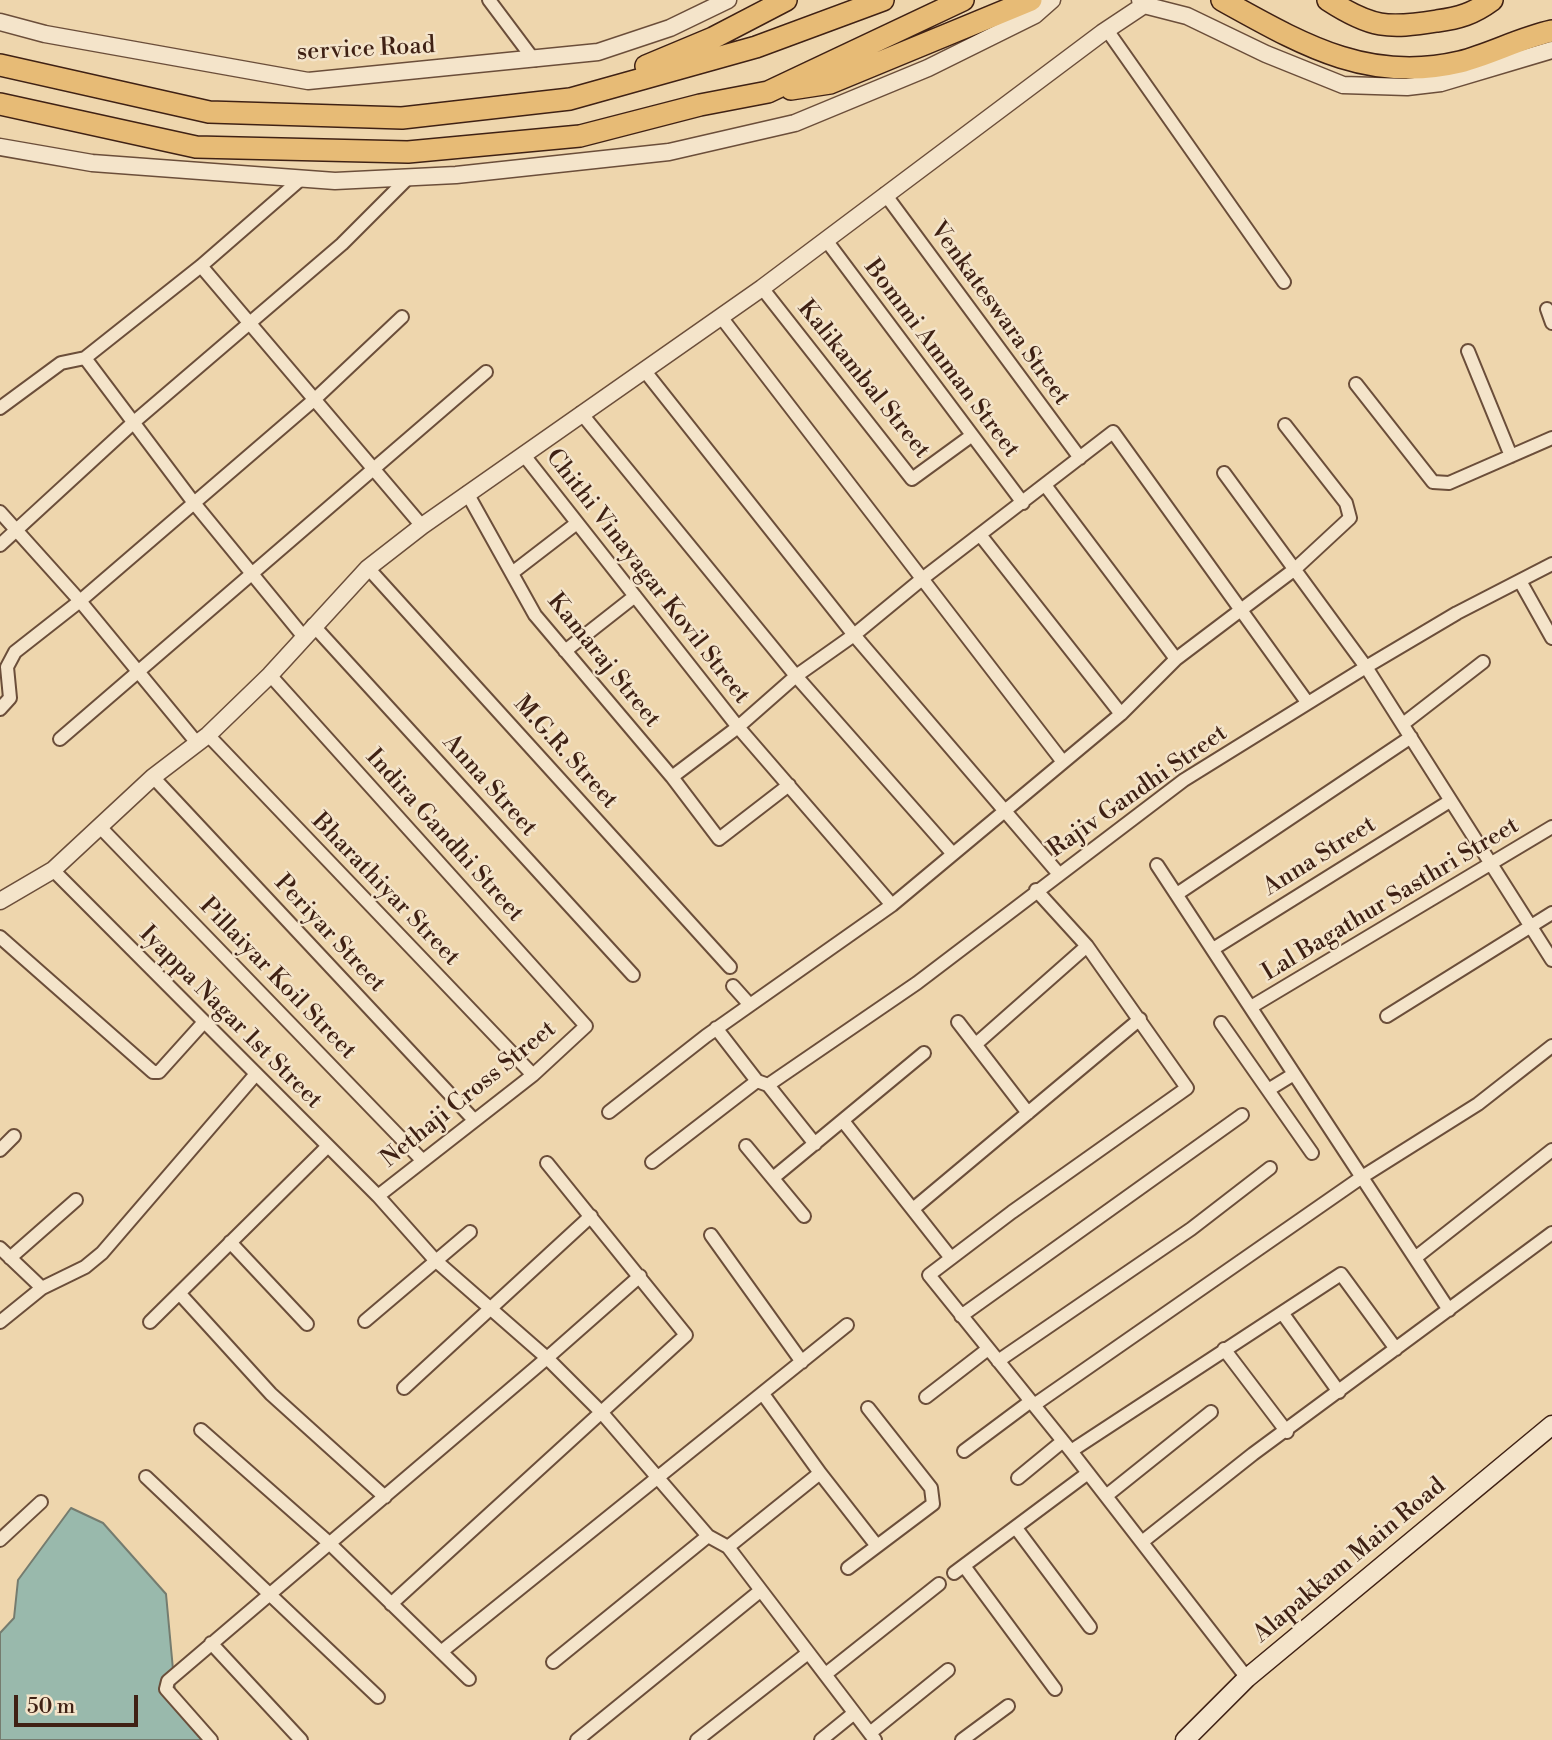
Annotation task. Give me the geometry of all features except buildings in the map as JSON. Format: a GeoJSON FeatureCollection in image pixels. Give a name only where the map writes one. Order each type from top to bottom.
{"type":"FeatureCollection","features":[{"type":"Feature","properties":{"kind":"highway"},"geometry":{"type":"LineString","coordinates":[[570,99],[713,38],[786,0]]}},
{"type":"Feature","properties":{"kind":"highway"},"geometry":{"type":"LineString","coordinates":[[0,65],[209,112],[402,118],[570,99],[756,47],[883,0]]}},
{"type":"Feature","properties":{"kind":"highway"},"geometry":{"type":"LineString","coordinates":[[768,92],[962,0]]}},
{"type":"Feature","properties":{"kind":"highway"},"geometry":{"type":"LineString","coordinates":[[0,104],[195,147],[408,152],[580,136],[700,105],[830,83],[914,51],[1031,0]]}},
{"type":"Feature","properties":{"kind":"highway"},"geometry":{"type":"LineString","coordinates":[[1222,0],[1314,48],[1395,70],[1461,62],[1552,31]]}},
{"type":"Feature","properties":{"kind":"highway"},"geometry":{"type":"LineString","coordinates":[[1328,0],[1368,22],[1398,28],[1466,17],[1492,0]]}},
{"type":"Feature","properties":{"kind":"main road","name":"Alapakkam Main Road"},"geometry":{"type":"LineString","coordinates":[[1185,1740],[1247,1678],[1552,1424]]}},
{"type":"Feature","properties":{"kind":"street"},"geometry":{"type":"LineString","coordinates":[[489,0],[534,60]]}},
{"type":"Feature","properties":{"kind":"street","name":"service Road"},"geometry":{"type":"LineString","coordinates":[[0,22],[45,34],[308,81],[598,52],[670,28],[728,0]]}},
{"type":"Feature","properties":{"kind":"street"},"geometry":{"type":"LineString","coordinates":[[0,147],[92,163],[301,179],[456,175],[669,152],[795,123],[928,68],[1035,15],[1052,0]]}},
{"type":"Feature","properties":{"kind":"street"},"geometry":{"type":"LineString","coordinates":[[0,901],[53,870],[153,777],[202,739],[270,675],[369,568],[422,526],[762,288],[1142,2],[1187,16],[1266,54],[1343,85],[1407,87],[1441,83],[1552,50]]}},
{"type":"Feature","properties":{"kind":"street"},"geometry":{"type":"LineString","coordinates":[[1107,30],[1284,282]]}},
{"type":"Feature","properties":{"kind":"street"},"geometry":{"type":"LineString","coordinates":[[0,545],[134,422],[342,244],[408,178]]}},
{"type":"Feature","properties":{"kind":"street"},"geometry":{"type":"LineString","coordinates":[[0,408],[61,363],[85,358],[201,265],[301,179]]}},
{"type":"Feature","properties":{"kind":"street","name":"Venkateswara Street"},"geometry":{"type":"LineString","coordinates":[[885,194],[1080,458]]}},
{"type":"Feature","properties":{"kind":"street","name":"Bommi Amman Street"},"geometry":{"type":"LineString","coordinates":[[826,240],[1023,503]]}},
{"type":"Feature","properties":{"kind":"street"},"geometry":{"type":"LineString","coordinates":[[201,265],[422,526]]}},
{"type":"Feature","properties":{"kind":"street","name":"Kalikambal Street"},"geometry":{"type":"LineString","coordinates":[[762,288],[912,479],[971,436]]}},
{"type":"Feature","properties":{"kind":"street"},"geometry":{"type":"LineString","coordinates":[[1546,309],[1552,323]]}},
{"type":"Feature","properties":{"kind":"street"},"geometry":{"type":"LineString","coordinates":[[0,709],[10,698],[7,667],[10,658],[316,399],[402,317]]}},
{"type":"Feature","properties":{"kind":"street"},"geometry":{"type":"LineString","coordinates":[[721,317],[1063,762]]}},
{"type":"Feature","properties":{"kind":"street"},"geometry":{"type":"LineString","coordinates":[[1468,351],[1511,456]]}},
{"type":"Feature","properties":{"kind":"street","name":"Anna Street"},"geometry":{"type":"LineString","coordinates":[[85,358],[194,503],[253,574],[634,975]]}},
{"type":"Feature","properties":{"kind":"street"},"geometry":{"type":"LineString","coordinates":[[644,370],[855,635],[1058,873]]}},
{"type":"Feature","properties":{"kind":"street"},"geometry":{"type":"LineString","coordinates":[[60,739],[486,372]]}},
{"type":"Feature","properties":{"kind":"street"},"geometry":{"type":"LineString","coordinates":[[1356,384],[1433,482],[1449,483],[1552,439]]}},
{"type":"Feature","properties":{"kind":"street"},"geometry":{"type":"LineString","coordinates":[[581,413],[796,676],[953,854]]}},
{"type":"Feature","properties":{"kind":"street"},"geometry":{"type":"LineString","coordinates":[[609,1112],[716,1028],[892,905],[1121,714],[1176,659],[1294,569],[1350,518],[1350,512],[1285,425]]}},
{"type":"Feature","properties":{"kind":"street"},"geometry":{"type":"LineString","coordinates":[[671,777],[738,727],[796,676],[855,635],[922,579],[1113,432],[1307,702]]}},
{"type":"Feature","properties":{"kind":"street","name":"Chithi Vinayagar Kovil Street"},"geometry":{"type":"LineString","coordinates":[[523,454],[738,727],[892,905]]}},
{"type":"Feature","properties":{"kind":"street"},"geometry":{"type":"LineString","coordinates":[[1224,473],[1366,667],[1490,867],[1552,960]]}},
{"type":"Feature","properties":{"kind":"street"},"geometry":{"type":"LineString","coordinates":[[1045,485],[1176,659]]}},
{"type":"Feature","properties":{"kind":"street","name":"Kamaraj Street"},"geometry":{"type":"LineString","coordinates":[[467,493],[535,615],[671,777],[719,839],[789,785]]}},
{"type":"Feature","properties":{"kind":"street","name":"Bharathiyar Street"},"geometry":{"type":"LineString","coordinates":[[0,512],[139,672],[202,739],[533,1075]]}},
{"type":"Feature","properties":{"kind":"street"},"geometry":{"type":"LineString","coordinates":[[512,573],[577,523]]}},
{"type":"Feature","properties":{"kind":"street"},"geometry":{"type":"LineString","coordinates":[[981,536],[1121,714]]}},
{"type":"Feature","properties":{"kind":"street","name":"Rajiv Gandhi Street"},"geometry":{"type":"LineString","coordinates":[[652,1162],[763,1083],[918,983],[1058,873],[1184,780],[1366,667],[1552,564]]}},
{"type":"Feature","properties":{"kind":"street","name":"M.G.R. Street"},"geometry":{"type":"LineString","coordinates":[[369,568],[730,967]]}},
{"type":"Feature","properties":{"kind":"street"},"geometry":{"type":"LineString","coordinates":[[1520,581],[1552,638]]}},
{"type":"Feature","properties":{"kind":"street"},"geometry":{"type":"LineString","coordinates":[[565,651],[635,596]]}},
{"type":"Feature","properties":{"kind":"street"},"geometry":{"type":"LineString","coordinates":[[1403,724],[1483,662]]}},
{"type":"Feature","properties":{"kind":"street","name":"Indira Gandhi Street"},"geometry":{"type":"LineString","coordinates":[[270,675],[586,1026]]}},
{"type":"Feature","properties":{"kind":"street"},"geometry":{"type":"LineString","coordinates":[[1177,894],[1411,737]]}},
{"type":"Feature","properties":{"kind":"street","name":"Periyar Street"},"geometry":{"type":"LineString","coordinates":[[153,777],[474,1120]]}},
{"type":"Feature","properties":{"kind":"street","name":"Anna Street"},"geometry":{"type":"LineString","coordinates":[[1213,949],[1450,801]]}},
{"type":"Feature","properties":{"kind":"street","name":"Pillaiyar Koil Street"},"geometry":{"type":"LineString","coordinates":[[100,827],[423,1161]]}},
{"type":"Feature","properties":{"kind":"street","name":"Lal Bagathur Sasthri Street"},"geometry":{"type":"LineString","coordinates":[[1251,1007],[1490,867],[1552,827]]}},
{"type":"Feature","properties":{"kind":"street"},"geometry":{"type":"LineString","coordinates":[[1157,865],[1449,1310]]}},
{"type":"Feature","properties":{"kind":"street","name":"Iyappa Nagar 1st Street"},"geometry":{"type":"LineString","coordinates":[[53,870],[378,1196],[435,1260],[547,1358],[602,1413],[708,1536],[728,1547]]}},
{"type":"Feature","properties":{"kind":"street"},"geometry":{"type":"LineString","coordinates":[[1036,890],[1087,946],[1187,1088],[929,1275],[1067,1446],[1247,1678]]}},
{"type":"Feature","properties":{"kind":"street"},"geometry":{"type":"LineString","coordinates":[[1387,1016],[1552,913]]}},
{"type":"Feature","properties":{"kind":"street"},"geometry":{"type":"LineString","coordinates":[[0,937],[153,1072],[159,1072],[204,1021]]}},
{"type":"Feature","properties":{"kind":"street"},"geometry":{"type":"LineString","coordinates":[[976,1044],[1087,946]]}},
{"type":"Feature","properties":{"kind":"street"},"geometry":{"type":"LineString","coordinates":[[733,986],[750,1005]]}},
{"type":"Feature","properties":{"kind":"street"},"geometry":{"type":"LineString","coordinates":[[913,1209],[1140,1020]]}},
{"type":"Feature","properties":{"kind":"street"},"geometry":{"type":"LineString","coordinates":[[958,1022],[1028,1113]]}},
{"type":"Feature","properties":{"kind":"street"},"geometry":{"type":"LineString","coordinates":[[1222,1024],[1311,1153]]}},
{"type":"Feature","properties":{"kind":"street","name":"Nethaji Cross Street"},"geometry":{"type":"LineString","coordinates":[[378,1196],[533,1075],[586,1026]]}},
{"type":"Feature","properties":{"kind":"street"},"geometry":{"type":"LineString","coordinates":[[716,1028],[815,1144]]}},
{"type":"Feature","properties":{"kind":"street"},"geometry":{"type":"LineString","coordinates":[[964,1451],[1362,1177],[1478,1104],[1552,1046]]}},
{"type":"Feature","properties":{"kind":"street"},"geometry":{"type":"LineString","coordinates":[[773,1178],[924,1053]]}},
{"type":"Feature","properties":{"kind":"street"},"geometry":{"type":"LineString","coordinates":[[0,1322],[42,1288],[85,1267],[102,1253],[256,1074]]}},
{"type":"Feature","properties":{"kind":"street"},"geometry":{"type":"LineString","coordinates":[[1268,1090],[1294,1074]]}},
{"type":"Feature","properties":{"kind":"street"},"geometry":{"type":"LineString","coordinates":[[961,1316],[1242,1115]]}},
{"type":"Feature","properties":{"kind":"street"},"geometry":{"type":"LineString","coordinates":[[843,1121],[951,1258]]}},
{"type":"Feature","properties":{"kind":"street"},"geometry":{"type":"LineString","coordinates":[[0,1150],[14,1136]]}},
{"type":"Feature","properties":{"kind":"street"},"geometry":{"type":"LineString","coordinates":[[150,1322],[328,1146]]}},
{"type":"Feature","properties":{"kind":"street"},"geometry":{"type":"LineString","coordinates":[[746,1146],[804,1216]]}},
{"type":"Feature","properties":{"kind":"street"},"geometry":{"type":"LineString","coordinates":[[1415,1258],[1552,1150]]}},
{"type":"Feature","properties":{"kind":"street"},"geometry":{"type":"LineString","coordinates":[[391,1604],[686,1335],[547,1163]]}},
{"type":"Feature","properties":{"kind":"street"},"geometry":{"type":"LineString","coordinates":[[998,1361],[1191,1229],[1270,1168]]}},
{"type":"Feature","properties":{"kind":"street"},"geometry":{"type":"LineString","coordinates":[[10,1258],[76,1200]]}},
{"type":"Feature","properties":{"kind":"street"},"geometry":{"type":"LineString","coordinates":[[404,1388],[493,1309],[591,1216]]}},
{"type":"Feature","properties":{"kind":"street"},"geometry":{"type":"LineString","coordinates":[[365,1321],[470,1231]]}},
{"type":"Feature","properties":{"kind":"street"},"geometry":{"type":"LineString","coordinates":[[1142,1542],[1253,1454],[1287,1432],[1552,1233]]}},
{"type":"Feature","properties":{"kind":"street"},"geometry":{"type":"LineString","coordinates":[[710,1235],[802,1362]]}},
{"type":"Feature","properties":{"kind":"street"},"geometry":{"type":"LineString","coordinates":[[230,1242],[307,1324]]}},
{"type":"Feature","properties":{"kind":"street"},"geometry":{"type":"LineString","coordinates":[[0,1248],[42,1288]]}},
{"type":"Feature","properties":{"kind":"street"},"geometry":{"type":"LineString","coordinates":[[1018,1478],[1283,1314],[1341,1274],[1396,1349]]}},
{"type":"Feature","properties":{"kind":"street"},"geometry":{"type":"LineString","coordinates":[[211,1740],[164,1685],[328,1542],[385,1497],[547,1358],[639,1276]]}},
{"type":"Feature","properties":{"kind":"street"},"geometry":{"type":"LineString","coordinates":[[180,1294],[271,1394],[385,1497]]}},
{"type":"Feature","properties":{"kind":"street"},"geometry":{"type":"LineString","coordinates":[[1283,1314],[1339,1392]]}},
{"type":"Feature","properties":{"kind":"street"},"geometry":{"type":"LineString","coordinates":[[441,1652],[658,1480],[847,1325]]}},
{"type":"Feature","properties":{"kind":"street"},"geometry":{"type":"LineString","coordinates":[[926,1397],[988,1349]]}},
{"type":"Feature","properties":{"kind":"street"},"geometry":{"type":"LineString","coordinates":[[1224,1349],[1287,1432]]}},
{"type":"Feature","properties":{"kind":"street"},"geometry":{"type":"LineString","coordinates":[[763,1394],[877,1546]]}},
{"type":"Feature","properties":{"kind":"street"},"geometry":{"type":"LineString","coordinates":[[848,1568],[933,1504],[935,1497],[931,1488],[868,1408]]}},
{"type":"Feature","properties":{"kind":"street"},"geometry":{"type":"LineString","coordinates":[[1106,1496],[1211,1412]]}},
{"type":"Feature","properties":{"kind":"street"},"geometry":{"type":"LineString","coordinates":[[201,1430],[328,1542],[470,1679]]}},
{"type":"Feature","properties":{"kind":"street"},"geometry":{"type":"LineString","coordinates":[[820,1473],[728,1547],[808,1653],[827,1673],[853,1714],[872,1736],[947,1670]]}},
{"type":"Feature","properties":{"kind":"street"},"geometry":{"type":"LineString","coordinates":[[1055,1689],[959,1570],[1088,1473]]}},
{"type":"Feature","properties":{"kind":"street"},"geometry":{"type":"LineString","coordinates":[[146,1477],[378,1697]]}},
{"type":"Feature","properties":{"kind":"street"},"geometry":{"type":"LineString","coordinates":[[0,1541],[41,1502]]}},
{"type":"Feature","properties":{"kind":"street"},"geometry":{"type":"LineString","coordinates":[[1016,1528],[1090,1627]]}},
{"type":"Feature","properties":{"kind":"street"},"geometry":{"type":"LineString","coordinates":[[553,1662],[708,1536]]}},
{"type":"Feature","properties":{"kind":"street"},"geometry":{"type":"LineString","coordinates":[[827,1673],[939,1584]]}},
{"type":"Feature","properties":{"kind":"street"},"geometry":{"type":"LineString","coordinates":[[577,1740],[760,1591]]}},
{"type":"Feature","properties":{"kind":"street"},"geometry":{"type":"LineString","coordinates":[[211,1643],[301,1740]]}},
{"type":"Feature","properties":{"kind":"street"},"geometry":{"type":"LineString","coordinates":[[697,1740],[808,1653]]}},
{"type":"Feature","properties":{"kind":"street"},"geometry":{"type":"LineString","coordinates":[[962,1740],[1008,1706]]}},
{"type":"Feature","properties":{"kind":"street"},"geometry":{"type":"LineString","coordinates":[[821,1740],[853,1714]]}},
{"type":"Feature","properties":{"kind":"shaded area"},"geometry":{"type":"Polygon","coordinates":[[[71,1508],[103,1523],[166,1594],[176,1702],[204,1740],[0,1740],[0,1633],[14,1618],[18,1580],[71,1508]]]}}]}
